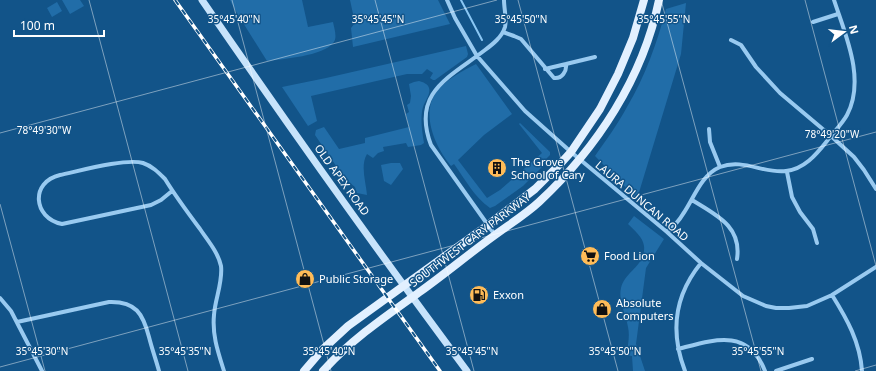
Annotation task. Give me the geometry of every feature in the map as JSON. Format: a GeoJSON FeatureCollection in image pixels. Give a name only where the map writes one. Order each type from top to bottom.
{"type":"FeatureCollection","features":[{"type":"Feature","properties":{"kind":"main road","name":"OLD APEX ROAD"},"geometry":{"type":"LineString","coordinates":[[202,0],[412,297],[467,371]]}},
{"type":"Feature","properties":{"kind":"main road","name":"SOUTHWEST CARY PARKWAY"},"geometry":{"type":"LineString","coordinates":[[304,371],[322,350],[343,330],[386,297],[405,286],[535,189],[571,152],[600,109],[618,74],[633,38],[644,0]]}},
{"type":"Feature","properties":{"kind":"main road","name":"SOUTHWEST CARY PARKWAY"},"geometry":{"type":"LineString","coordinates":[[323,371],[356,338],[538,203],[580,160],[610,118],[632,79],[647,43],[659,0]]}},
{"type":"Feature","properties":{"kind":"street","name":"LAURA DUNCAN ROAD"},"geometry":{"type":"LineString","coordinates":[[447,0],[455,18],[477,56],[525,111],[580,160],[734,290],[754,302],[766,306],[798,308],[807,306],[832,295],[876,267]]}},
{"type":"Feature","properties":{"kind":"street"},"geometry":{"type":"LineString","coordinates":[[495,235],[431,145],[427,132],[426,111],[430,97],[437,87],[447,77],[497,40],[503,32],[505,21],[504,0]]}},
{"type":"Feature","properties":{"kind":"street"},"geometry":{"type":"LineString","coordinates":[[667,232],[682,216],[706,177],[720,167],[729,165],[744,165],[786,172],[811,159],[832,136],[850,108],[854,84],[854,67],[851,50],[834,0]]}},
{"type":"Feature","properties":{"kind":"street"},"geometry":{"type":"LineString","coordinates":[[813,22],[838,14]]}},
{"type":"Feature","properties":{"kind":"street"},"geometry":{"type":"LineString","coordinates":[[503,32],[520,40],[554,78],[562,76],[566,68],[566,64]]}},
{"type":"Feature","properties":{"kind":"street"},"geometry":{"type":"LineString","coordinates":[[731,40],[741,45],[756,67],[780,93],[832,136],[854,157],[876,189]]}},
{"type":"Feature","properties":{"kind":"street"},"geometry":{"type":"LineString","coordinates":[[545,69],[595,57]]}},
{"type":"Feature","properties":{"kind":"street"},"geometry":{"type":"LineString","coordinates":[[708,129],[710,142],[720,167]]}},
{"type":"Feature","properties":{"kind":"street"},"geometry":{"type":"LineString","coordinates":[[172,191],[161,200],[151,205],[62,224],[51,221],[47,217],[40,206],[39,200],[39,194],[42,186],[55,176],[126,162],[142,163],[153,168],[165,179],[219,259],[221,273],[214,314],[213,332],[224,371]]}},
{"type":"Feature","properties":{"kind":"street"},"geometry":{"type":"LineString","coordinates":[[786,172],[794,201],[800,212],[813,229],[817,243]]}},
{"type":"Feature","properties":{"kind":"street"},"geometry":{"type":"LineString","coordinates":[[692,200],[717,216],[731,229],[737,239],[739,249],[737,259]]}},
{"type":"Feature","properties":{"kind":"street"},"geometry":{"type":"LineString","coordinates":[[685,371],[678,349],[676,326],[678,308],[687,283],[701,263]]}},
{"type":"Feature","properties":{"kind":"street"},"geometry":{"type":"LineString","coordinates":[[832,295],[851,327],[856,339],[862,371]]}},
{"type":"Feature","properties":{"kind":"street"},"geometry":{"type":"LineString","coordinates":[[0,298],[11,311],[42,371]]}},
{"type":"Feature","properties":{"kind":"street"},"geometry":{"type":"LineString","coordinates":[[17,322],[109,302],[123,302],[134,308],[144,319],[159,371]]}},
{"type":"Feature","properties":{"kind":"street"},"geometry":{"type":"LineString","coordinates":[[678,349],[714,340],[734,341],[752,351],[760,361],[765,371]]}},
{"type":"Feature","properties":{"kind":"street"},"geometry":{"type":"LineString","coordinates":[[776,371],[812,359]]}},
{"type":"Feature","properties":{"kind":"shaded area"},"geometry":{"type":"Polygon","coordinates":[[[62,0],[80,0],[84,6],[70,14],[62,0]]]}},
{"type":"Feature","properties":{"kind":"shaded area"},"geometry":{"type":"Polygon","coordinates":[[[230,0],[302,0],[308,27],[333,22],[335,33],[334,41],[328,47],[312,54],[267,61],[230,0]]]}},
{"type":"Feature","properties":{"kind":"shaded area"},"geometry":{"type":"Polygon","coordinates":[[[350,0],[438,0],[450,24],[353,47],[351,28],[355,23],[350,0]]]}},
{"type":"Feature","properties":{"kind":"shaded area"},"geometry":{"type":"Polygon","coordinates":[[[57,2],[62,11],[52,17],[47,8],[57,2]]]}},
{"type":"Feature","properties":{"kind":"shaded area"},"geometry":{"type":"Polygon","coordinates":[[[686,3],[681,54],[637,199],[595,156],[620,120],[645,72],[659,34],[666,9],[686,3]]]}},
{"type":"Feature","properties":{"kind":"shaded area"},"geometry":{"type":"Polygon","coordinates":[[[466,46],[468,54],[467,57],[435,80],[430,78],[433,73],[427,69],[422,74],[407,74],[311,96],[317,121],[308,126],[282,87],[326,78],[466,46]]]}},
{"type":"Feature","properties":{"kind":"shaded area"},"geometry":{"type":"Polygon","coordinates":[[[476,64],[512,114],[484,135],[458,160],[487,198],[500,190],[542,153],[519,124],[520,123],[550,152],[550,155],[546,159],[549,160],[523,186],[490,208],[474,193],[454,164],[451,166],[445,158],[435,140],[430,119],[432,100],[437,91],[460,72],[476,64]]]}},
{"type":"Feature","properties":{"kind":"shaded area"},"geometry":{"type":"Polygon","coordinates":[[[419,81],[426,84],[429,90],[429,95],[423,107],[422,116],[424,143],[421,145],[408,147],[406,143],[383,147],[384,151],[378,153],[373,158],[367,154],[364,164],[364,174],[367,195],[357,193],[355,187],[345,179],[315,135],[316,130],[324,127],[339,149],[365,143],[365,138],[409,127],[406,114],[409,112],[407,105],[410,103],[411,96],[409,84],[419,81]]]}},
{"type":"Feature","properties":{"kind":"shaded area"},"geometry":{"type":"Polygon","coordinates":[[[400,163],[403,169],[391,185],[384,181],[381,165],[400,163]]]}},
{"type":"Feature","properties":{"kind":"shaded area"},"geometry":{"type":"Polygon","coordinates":[[[634,216],[664,239],[646,268],[636,344],[645,371],[633,371],[632,356],[626,355],[629,330],[621,303],[620,293],[623,282],[639,264],[644,253],[642,240],[628,224],[634,216]]]}},
{"type":"Feature","properties":{"kind":"waterway"},"geometry":{"type":"LineString","coordinates":[[461,0],[482,40]]}},
{"type":"Feature","properties":{"kind":"railway"},"geometry":{"type":"LineString","coordinates":[[175,0],[440,371]]}},
{"type":"Feature","properties":{"kind":"place","name":"The Grove School of Cary"},"geometry":{"type":"Point","coordinates":[497,168]}},
{"type":"Feature","properties":{"kind":"place","name":"Food Lion"},"geometry":{"type":"Point","coordinates":[590,256]}},
{"type":"Feature","properties":{"kind":"place","name":"Public Storage"},"geometry":{"type":"Point","coordinates":[305,279]}},
{"type":"Feature","properties":{"kind":"place","name":"Exxon"},"geometry":{"type":"Point","coordinates":[479,295]}},
{"type":"Feature","properties":{"kind":"place","name":"Absolute Computers"},"geometry":{"type":"Point","coordinates":[602,309]}}]}
